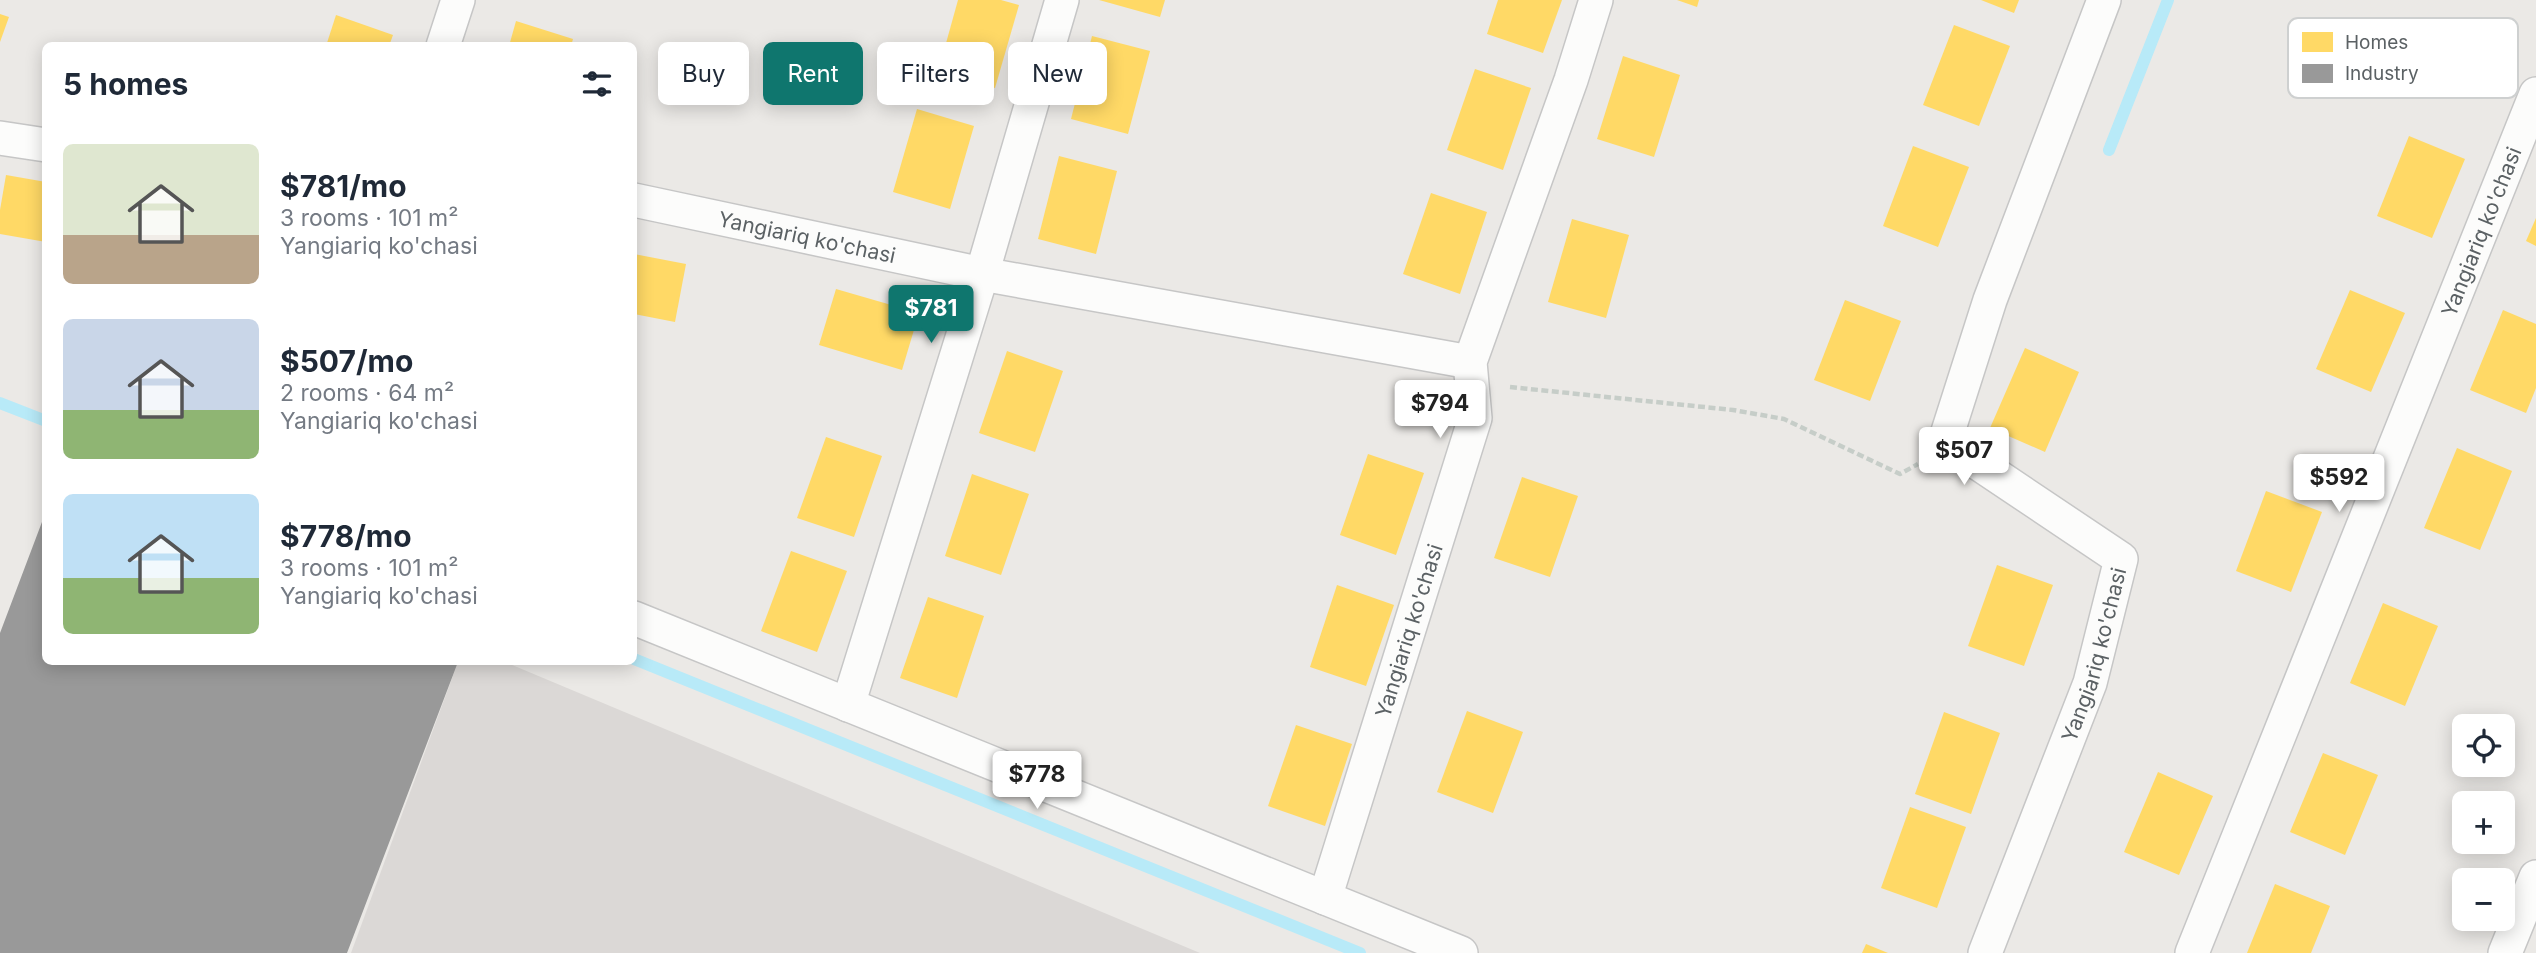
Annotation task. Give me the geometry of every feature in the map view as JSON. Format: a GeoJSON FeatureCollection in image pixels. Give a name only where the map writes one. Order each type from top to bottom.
{"type":"FeatureCollection","features":[{"type":"Feature","properties":{"kind":"street"},"geometry":{"type":"LineString","coordinates":[[444,42],[458,0]]}},
{"type":"Feature","properties":{"kind":"street"},"geometry":{"type":"LineString","coordinates":[[848,705],[982,274],[1062,0]]}},
{"type":"Feature","properties":{"kind":"street","name":"Yangiariq ko'chasi"},"geometry":{"type":"LineString","coordinates":[[1325,898],[1475,418],[1471,372],[1596,0]]}},
{"type":"Feature","properties":{"kind":"street"},"geometry":{"type":"LineString","coordinates":[[1945,441],[1990,300],[2104,0]]}},
{"type":"Feature","properties":{"kind":"street","name":"Yangiariq ko'chasi"},"geometry":{"type":"LineString","coordinates":[[2192,953],[2536,94]]}},
{"type":"Feature","properties":{"kind":"street"},"geometry":{"type":"LineString","coordinates":[[0,138],[42,144]]}},
{"type":"Feature","properties":{"kind":"street","name":"Yangiariq ko'chasi"},"geometry":{"type":"LineString","coordinates":[[637,201],[982,274],[1471,372]]}},
{"type":"Feature","properties":{"kind":"street","name":"Yangiariq ko'chasi"},"geometry":{"type":"LineString","coordinates":[[1945,441],[2121,559],[2090,683],[1985,953]]}},
{"type":"Feature","properties":{"kind":"street"},"geometry":{"type":"LineString","coordinates":[[637,619],[1461,953]]}},
{"type":"Feature","properties":{"kind":"street"},"geometry":{"type":"LineString","coordinates":[[2505,953],[2536,877]]}},
{"type":"Feature","properties":{"kind":"path"},"geometry":{"type":"LineString","coordinates":[[1471,372],[1784,419],[1900,474],[1925,461],[1945,441]]}},
{"type":"Feature","properties":{"kind":"shaded area"},"geometry":{"type":"Polygon","coordinates":[[[457,665],[512,665],[1200,953],[351,953],[457,665]]]}},
{"type":"Feature","properties":{"kind":"building: Homes"},"geometry":{"type":"Polygon","coordinates":[[[958,0],[1001,0],[1019,5],[995,88],[994,42],[946,42],[958,0]]]}},
{"type":"Feature","properties":{"kind":"building: Homes"},"geometry":{"type":"Polygon","coordinates":[[[1099,0],[1165,0],[1160,17],[1099,0]]]}},
{"type":"Feature","properties":{"kind":"building: Homes"},"geometry":{"type":"Polygon","coordinates":[[[1498,0],[1562,0],[1543,53],[1487,34],[1498,0]]]}},
{"type":"Feature","properties":{"kind":"building: Homes"},"geometry":{"type":"Polygon","coordinates":[[[1677,0],[1699,0],[1697,7],[1677,0]]]}},
{"type":"Feature","properties":{"kind":"building: Homes"},"geometry":{"type":"Polygon","coordinates":[[[1981,0],[2019,0],[2014,13],[1981,0]]]}},
{"type":"Feature","properties":{"kind":"building: Homes"},"geometry":{"type":"Polygon","coordinates":[[[0,14],[9,17],[0,42],[0,14]]]}},
{"type":"Feature","properties":{"kind":"building: Homes"},"geometry":{"type":"Polygon","coordinates":[[[336,15],[393,35],[390,42],[327,42],[336,15]]]}},
{"type":"Feature","properties":{"kind":"building: Homes"},"geometry":{"type":"Polygon","coordinates":[[[516,21],[573,39],[572,42],[510,42],[516,21]]]}},
{"type":"Feature","properties":{"kind":"building: Homes"},"geometry":{"type":"Polygon","coordinates":[[[1954,25],[2010,46],[1979,126],[1923,105],[1954,25]]]}},
{"type":"Feature","properties":{"kind":"building: Homes"},"geometry":{"type":"Polygon","coordinates":[[[1092,36],[1150,51],[1128,134],[1071,119],[1075,105],[1107,105],[1107,42],[1090,42],[1092,36]]]}},
{"type":"Feature","properties":{"kind":"building: Homes"},"geometry":{"type":"Polygon","coordinates":[[[1623,56],[1680,75],[1654,157],[1597,139],[1623,56]]]}},
{"type":"Feature","properties":{"kind":"building: Homes"},"geometry":{"type":"Polygon","coordinates":[[[1475,69],[1531,88],[1503,170],[1447,150],[1475,69]]]}},
{"type":"Feature","properties":{"kind":"building: Homes"},"geometry":{"type":"Polygon","coordinates":[[[917,109],[974,126],[950,209],[893,192],[917,109]]]}},
{"type":"Feature","properties":{"kind":"building: Homes"},"geometry":{"type":"Polygon","coordinates":[[[2409,136],[2465,159],[2432,238],[2377,216],[2409,136]]]}},
{"type":"Feature","properties":{"kind":"building: Homes"},"geometry":{"type":"Polygon","coordinates":[[[1913,146],[1969,167],[1938,247],[1883,226],[1913,146]]]}},
{"type":"Feature","properties":{"kind":"building: Homes"},"geometry":{"type":"Polygon","coordinates":[[[1059,156],[1117,171],[1096,254],[1038,239],[1059,156]]]}},
{"type":"Feature","properties":{"kind":"building: Homes"},"geometry":{"type":"Polygon","coordinates":[[[6,175],[42,181],[42,241],[0,234],[0,210],[6,175]]]}},
{"type":"Feature","properties":{"kind":"building: Homes"},"geometry":{"type":"Polygon","coordinates":[[[1431,193],[1487,212],[1460,294],[1403,274],[1431,193]]]}},
{"type":"Feature","properties":{"kind":"building: Homes"},"geometry":{"type":"Polygon","coordinates":[[[2536,218],[2536,246],[2526,241],[2536,218]]]}},
{"type":"Feature","properties":{"kind":"building: Homes"},"geometry":{"type":"Polygon","coordinates":[[[1572,219],[1629,235],[1606,318],[1548,302],[1572,219]]]}},
{"type":"Feature","properties":{"kind":"building: Homes"},"geometry":{"type":"Polygon","coordinates":[[[637,255],[686,264],[675,322],[637,315],[637,255]]]}},
{"type":"Feature","properties":{"kind":"building: Homes"},"geometry":{"type":"Polygon","coordinates":[[[836,289],[919,313],[902,370],[819,345],[836,289]]]}},
{"type":"Feature","properties":{"kind":"building: Homes"},"geometry":{"type":"Polygon","coordinates":[[[2350,290],[2405,313],[2371,392],[2316,369],[2350,290]]]}},
{"type":"Feature","properties":{"kind":"building: Homes"},"geometry":{"type":"Polygon","coordinates":[[[1845,300],[1901,321],[1870,401],[1814,380],[1845,300]]]}},
{"type":"Feature","properties":{"kind":"building: Homes"},"geometry":{"type":"Polygon","coordinates":[[[2503,310],[2536,324],[2536,388],[2526,413],[2470,390],[2503,310]]]}},
{"type":"Feature","properties":{"kind":"building: Homes"},"geometry":{"type":"Polygon","coordinates":[[[2025,348],[2079,372],[2045,452],[1990,428],[2025,348]]]}},
{"type":"Feature","properties":{"kind":"building: Homes"},"geometry":{"type":"Polygon","coordinates":[[[1007,351],[1063,371],[1035,452],[979,433],[1007,351]]]}},
{"type":"Feature","properties":{"kind":"building: Homes"},"geometry":{"type":"Polygon","coordinates":[[[826,437],[882,456],[854,537],[797,518],[826,437]]]}},
{"type":"Feature","properties":{"kind":"building: Homes"},"geometry":{"type":"Polygon","coordinates":[[[2457,448],[2512,471],[2480,550],[2424,528],[2457,448]]]}},
{"type":"Feature","properties":{"kind":"building: Homes"},"geometry":{"type":"Polygon","coordinates":[[[1368,454],[1424,473],[1396,555],[1340,535],[1368,454]]]}},
{"type":"Feature","properties":{"kind":"building: Homes"},"geometry":{"type":"Polygon","coordinates":[[[972,474],[1029,494],[1001,575],[945,556],[972,474]]]}},
{"type":"Feature","properties":{"kind":"building: Homes"},"geometry":{"type":"Polygon","coordinates":[[[1522,477],[1578,496],[1550,577],[1494,558],[1522,477]]]}},
{"type":"Feature","properties":{"kind":"building: Homes"},"geometry":{"type":"Polygon","coordinates":[[[2266,491],[2322,512],[2291,592],[2236,571],[2266,491]]]}},
{"type":"Feature","properties":{"kind":"building: Homes"},"geometry":{"type":"Polygon","coordinates":[[[791,551],[847,571],[817,652],[761,631],[791,551]]]}},
{"type":"Feature","properties":{"kind":"building: Homes"},"geometry":{"type":"Polygon","coordinates":[[[1997,565],[2053,585],[2024,666],[1968,646],[1997,565]]]}},
{"type":"Feature","properties":{"kind":"building: Homes"},"geometry":{"type":"Polygon","coordinates":[[[1337,585],[1394,605],[1366,686],[1310,667],[1337,585]]]}},
{"type":"Feature","properties":{"kind":"building: Homes"},"geometry":{"type":"Polygon","coordinates":[[[928,597],[984,616],[957,698],[900,678],[928,597]]]}},
{"type":"Feature","properties":{"kind":"building: Homes"},"geometry":{"type":"Polygon","coordinates":[[[2383,603],[2438,626],[2405,706],[2350,683],[2383,603]]]}},
{"type":"Feature","properties":{"kind":"building: Homes"},"geometry":{"type":"Polygon","coordinates":[[[1467,711],[1523,732],[1493,813],[1437,792],[1467,711]]]}},
{"type":"Feature","properties":{"kind":"building: Homes"},"geometry":{"type":"Polygon","coordinates":[[[1944,712],[2000,733],[1971,814],[1915,794],[1944,712]]]}},
{"type":"Feature","properties":{"kind":"building: Homes"},"geometry":{"type":"Polygon","coordinates":[[[1296,725],[1352,744],[1325,826],[1268,806],[1296,725]]]}},
{"type":"Feature","properties":{"kind":"building: Homes"},"geometry":{"type":"Polygon","coordinates":[[[2323,753],[2378,775],[2345,855],[2290,832],[2323,753]]]}},
{"type":"Feature","properties":{"kind":"building: Homes"},"geometry":{"type":"Polygon","coordinates":[[[2158,772],[2213,796],[2179,875],[2124,852],[2158,772]]]}},
{"type":"Feature","properties":{"kind":"building: Homes"},"geometry":{"type":"Polygon","coordinates":[[[1910,807],[1966,827],[1937,908],[1881,888],[1910,807]]]}},
{"type":"Feature","properties":{"kind":"building: Homes"},"geometry":{"type":"Polygon","coordinates":[[[2275,884],[2330,906],[2311,953],[2247,953],[2275,884]]]}},
{"type":"Feature","properties":{"kind":"building: Homes"},"geometry":{"type":"Polygon","coordinates":[[[1866,944],[1888,953],[1862,953],[1866,944]]]}},
{"type":"Feature","properties":{"kind":"building: Industry"},"geometry":{"type":"Polygon","coordinates":[[[42,522],[42,665],[457,665],[347,953],[0,953],[0,633],[42,522]]]}},
{"type":"Feature","properties":{"kind":"waterway"},"geometry":{"type":"LineString","coordinates":[[2109,150],[2168,0]]}},
{"type":"Feature","properties":{"kind":"waterway"},"geometry":{"type":"LineString","coordinates":[[0,403],[42,419]]}},
{"type":"Feature","properties":{"kind":"waterway"},"geometry":{"type":"LineString","coordinates":[[637,660],[1360,953]]}}]}
